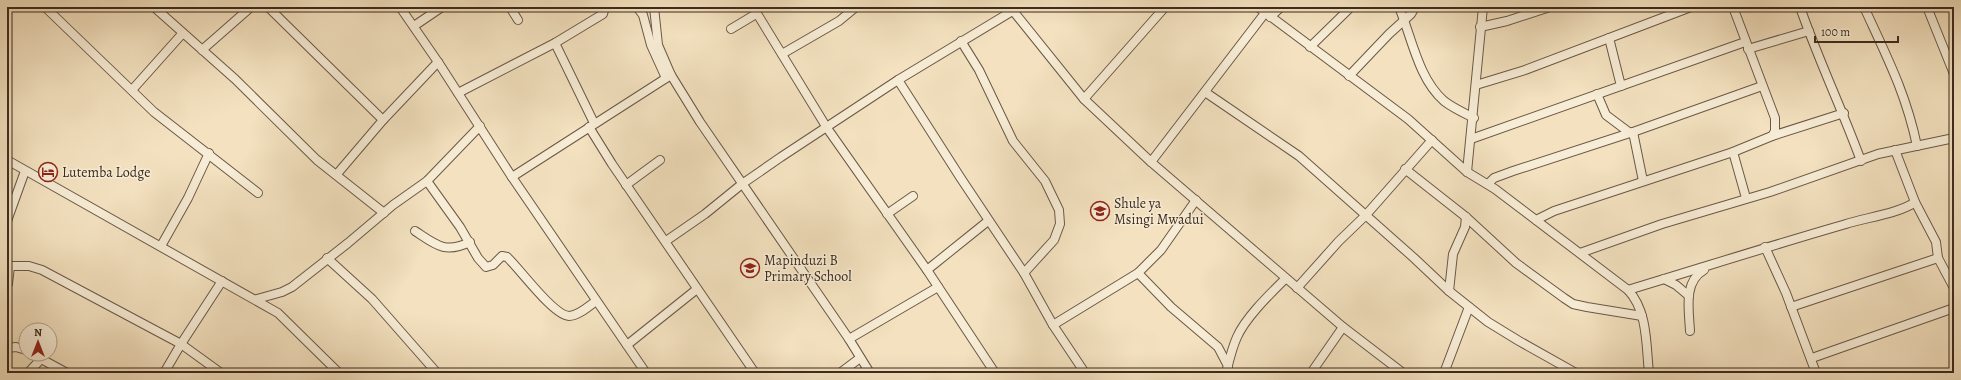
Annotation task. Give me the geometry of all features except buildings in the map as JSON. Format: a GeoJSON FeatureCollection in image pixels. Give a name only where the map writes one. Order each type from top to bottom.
{"type":"FeatureCollection","features":[{"type":"Feature","properties":{"kind":"street"},"geometry":{"type":"LineString","coordinates":[[45,7],[154,112],[209,153],[258,193]]}},
{"type":"Feature","properties":{"kind":"street"},"geometry":{"type":"LineString","coordinates":[[154,7],[182,34],[202,50],[317,160],[337,174],[384,212]]}},
{"type":"Feature","properties":{"kind":"street"},"geometry":{"type":"LineString","coordinates":[[202,50],[251,7]]}},
{"type":"Feature","properties":{"kind":"street"},"geometry":{"type":"LineString","coordinates":[[268,7],[383,120]]}},
{"type":"Feature","properties":{"kind":"street"},"geometry":{"type":"LineString","coordinates":[[400,7],[438,62],[512,177],[646,373]]}},
{"type":"Feature","properties":{"kind":"street"},"geometry":{"type":"LineString","coordinates":[[414,26],[442,7]]}},
{"type":"Feature","properties":{"kind":"street"},"geometry":{"type":"LineString","coordinates":[[510,7],[518,20]]}},
{"type":"Feature","properties":{"kind":"street"},"geometry":{"type":"LineString","coordinates":[[458,93],[555,42],[603,14],[606,7]]}},
{"type":"Feature","properties":{"kind":"street"},"geometry":{"type":"LineString","coordinates":[[636,7],[643,15],[650,45],[669,77],[849,339],[870,373]]}},
{"type":"Feature","properties":{"kind":"street"},"geometry":{"type":"LineString","coordinates":[[654,7],[658,45],[669,77]]}},
{"type":"Feature","properties":{"kind":"street"},"geometry":{"type":"LineString","coordinates":[[782,54],[838,21],[856,7]]}},
{"type":"Feature","properties":{"kind":"street"},"geometry":{"type":"LineString","coordinates":[[1258,7],[1348,76],[1408,119],[1467,172],[1488,184],[1628,290],[1634,297],[1642,316],[1649,373]]}},
{"type":"Feature","properties":{"kind":"street"},"geometry":{"type":"LineString","coordinates":[[1151,162],[1205,92],[1268,15],[1281,7]]}},
{"type":"Feature","properties":{"kind":"street"},"geometry":{"type":"LineString","coordinates":[[1310,47],[1351,7]]}},
{"type":"Feature","properties":{"kind":"street"},"geometry":{"type":"LineString","coordinates":[[1399,7],[1418,59],[1433,89],[1445,102],[1474,118]]}},
{"type":"Feature","properties":{"kind":"street"},"geometry":{"type":"LineString","coordinates":[[1348,76],[1404,19],[1411,14],[1415,7]]}},
{"type":"Feature","properties":{"kind":"street"},"geometry":{"type":"LineString","coordinates":[[1467,172],[1474,118],[1480,27],[1483,7]]}},
{"type":"Feature","properties":{"kind":"street"},"geometry":{"type":"LineString","coordinates":[[1480,27],[1507,21],[1550,7]]}},
{"type":"Feature","properties":{"kind":"street"},"geometry":{"type":"LineString","coordinates":[[1476,85],[1525,70],[1691,7]]}},
{"type":"Feature","properties":{"kind":"street"},"geometry":{"type":"LineString","coordinates":[[1733,7],[1746,45],[1776,121],[1775,130],[1772,136]]}},
{"type":"Feature","properties":{"kind":"street"},"geometry":{"type":"LineString","coordinates":[[1800,7],[1809,32],[1844,113],[1861,160]]}},
{"type":"Feature","properties":{"kind":"street"},"geometry":{"type":"LineString","coordinates":[[1864,7],[1889,60],[1905,99],[1917,146]]}},
{"type":"Feature","properties":{"kind":"street"},"geometry":{"type":"LineString","coordinates":[[1927,7],[1954,74]]}},
{"type":"Feature","properties":{"kind":"street"},"geometry":{"type":"LineString","coordinates":[[666,242],[705,214],[742,184],[898,80],[1014,8],[1084,99],[1151,162],[1285,279],[1401,372]]}},
{"type":"Feature","properties":{"kind":"street"},"geometry":{"type":"LineString","coordinates":[[1084,99],[1161,8]]}},
{"type":"Feature","properties":{"kind":"street"},"geometry":{"type":"LineString","coordinates":[[731,29],[755,10],[827,128],[927,270],[995,373]]}},
{"type":"Feature","properties":{"kind":"street"},"geometry":{"type":"LineString","coordinates":[[1471,139],[1597,94],[1746,45],[1809,32]]}},
{"type":"Feature","properties":{"kind":"street"},"geometry":{"type":"LineString","coordinates":[[132,90],[182,34]]}},
{"type":"Feature","properties":{"kind":"street"},"geometry":{"type":"LineString","coordinates":[[1609,38],[1621,86]]}},
{"type":"Feature","properties":{"kind":"street"},"geometry":{"type":"LineString","coordinates":[[961,41],[979,70],[1010,136],[1045,181],[1059,210],[1060,224],[1054,240],[1024,273]]}},
{"type":"Feature","properties":{"kind":"street"},"geometry":{"type":"LineString","coordinates":[[555,42],[591,125],[626,185],[755,373]]}},
{"type":"Feature","properties":{"kind":"street"},"geometry":{"type":"LineString","coordinates":[[337,174],[383,120],[438,62]]}},
{"type":"Feature","properties":{"kind":"street"},"geometry":{"type":"LineString","coordinates":[[512,177],[591,125],[669,77]]}},
{"type":"Feature","properties":{"kind":"street"},"geometry":{"type":"LineString","coordinates":[[898,80],[988,221],[1024,273],[1053,325],[1086,373]]}},
{"type":"Feature","properties":{"kind":"street"},"geometry":{"type":"LineString","coordinates":[[1488,184],[1494,178],[1513,171],[1632,133],[1762,86]]}},
{"type":"Feature","properties":{"kind":"street"},"geometry":{"type":"LineString","coordinates":[[1205,92],[1244,117],[1299,156],[1449,291],[1488,322],[1576,373]]}},
{"type":"Feature","properties":{"kind":"street"},"geometry":{"type":"LineString","coordinates":[[1597,94],[1606,115],[1632,133],[1643,181]]}},
{"type":"Feature","properties":{"kind":"street"},"geometry":{"type":"LineString","coordinates":[[1536,220],[1554,211],[1733,152],[1772,136],[1844,113]]}},
{"type":"Feature","properties":{"kind":"street"},"geometry":{"type":"LineString","coordinates":[[256,299],[282,292],[292,287],[348,243],[384,212],[427,181],[480,126]]}},
{"type":"Feature","properties":{"kind":"street"},"geometry":{"type":"LineString","coordinates":[[1580,253],[1662,224],[1770,192],[1861,160],[1895,150],[1954,138]]}},
{"type":"Feature","properties":{"kind":"street"},"geometry":{"type":"LineString","coordinates":[[1297,288],[1339,241],[1365,216],[1432,140]]}},
{"type":"Feature","properties":{"kind":"street"},"geometry":{"type":"LineString","coordinates":[[1895,150],[1914,202],[1936,242],[1938,258],[1954,288]]}},
{"type":"Feature","properties":{"kind":"street"},"geometry":{"type":"LineString","coordinates":[[1733,152],[1746,198]]}},
{"type":"Feature","properties":{"kind":"street"},"geometry":{"type":"LineString","coordinates":[[161,246],[185,205],[209,153]]}},
{"type":"Feature","properties":{"kind":"street"},"geometry":{"type":"LineString","coordinates":[[7,160],[256,299],[283,317],[339,373]]}},
{"type":"Feature","properties":{"kind":"street"},"geometry":{"type":"LineString","coordinates":[[626,185],[660,160]]}},
{"type":"Feature","properties":{"kind":"street"},"geometry":{"type":"LineString","coordinates":[[1405,169],[1466,218],[1516,263],[1573,304],[1642,316]]}},
{"type":"Feature","properties":{"kind":"street"},"geometry":{"type":"LineString","coordinates":[[7,222],[25,171]]}},
{"type":"Feature","properties":{"kind":"street"},"geometry":{"type":"LineString","coordinates":[[427,181],[445,205],[486,267],[493,265],[502,256],[507,257],[545,299],[564,315],[574,315],[596,301]]}},
{"type":"Feature","properties":{"kind":"street"},"geometry":{"type":"LineString","coordinates":[[888,214],[912,196]]}},
{"type":"Feature","properties":{"kind":"street"},"geometry":{"type":"LineString","coordinates":[[1053,325],[1138,273],[1161,250],[1196,200]]}},
{"type":"Feature","properties":{"kind":"street"},"geometry":{"type":"LineString","coordinates":[[1628,290],[1765,247],[1867,217],[1903,209],[1914,202]]}},
{"type":"Feature","properties":{"kind":"street"},"geometry":{"type":"LineString","coordinates":[[1449,291],[1453,254],[1465,227],[1466,218]]}},
{"type":"Feature","properties":{"kind":"street"},"geometry":{"type":"LineString","coordinates":[[927,270],[988,221]]}},
{"type":"Feature","properties":{"kind":"street"},"geometry":{"type":"LineString","coordinates":[[415,231],[433,243],[452,249],[470,242]]}},
{"type":"Feature","properties":{"kind":"street"},"geometry":{"type":"LineString","coordinates":[[1765,247],[1812,358],[1816,373]]}},
{"type":"Feature","properties":{"kind":"street"},"geometry":{"type":"LineString","coordinates":[[327,258],[372,299],[437,373]]}},
{"type":"Feature","properties":{"kind":"street"},"geometry":{"type":"LineString","coordinates":[[1791,307],[1938,258]]}},
{"type":"Feature","properties":{"kind":"street"},"geometry":{"type":"LineString","coordinates":[[1690,331],[1689,296],[1691,283],[1696,275],[1715,263]]}},
{"type":"Feature","properties":{"kind":"street"},"geometry":{"type":"LineString","coordinates":[[8,284],[9,266],[36,267],[181,344],[221,373]]}},
{"type":"Feature","properties":{"kind":"street"},"geometry":{"type":"LineString","coordinates":[[1138,273],[1171,307],[1218,347],[1227,369]]}},
{"type":"Feature","properties":{"kind":"street"},"geometry":{"type":"LineString","coordinates":[[1227,369],[1234,344],[1242,328],[1263,302],[1285,279]]}},
{"type":"Feature","properties":{"kind":"street"},"geometry":{"type":"LineString","coordinates":[[1664,279],[1676,285],[1689,296]]}},
{"type":"Feature","properties":{"kind":"street"},"geometry":{"type":"LineString","coordinates":[[164,373],[222,281]]}},
{"type":"Feature","properties":{"kind":"street"},"geometry":{"type":"LineString","coordinates":[[849,339],[938,287]]}},
{"type":"Feature","properties":{"kind":"street"},"geometry":{"type":"LineString","coordinates":[[627,345],[697,289]]}},
{"type":"Feature","properties":{"kind":"street"},"geometry":{"type":"LineString","coordinates":[[1444,373],[1469,307]]}},
{"type":"Feature","properties":{"kind":"street"},"geometry":{"type":"LineString","coordinates":[[1812,358],[1954,308]]}},
{"type":"Feature","properties":{"kind":"street"},"geometry":{"type":"LineString","coordinates":[[1311,373],[1343,327]]}},
{"type":"Feature","properties":{"kind":"street"},"geometry":{"type":"LineString","coordinates":[[7,348],[18,348]]}},
{"type":"Feature","properties":{"kind":"street"},"geometry":{"type":"LineString","coordinates":[[840,373],[860,358]]}},
{"type":"Feature","properties":{"kind":"street"},"geometry":{"type":"LineString","coordinates":[[28,373],[38,362]]}},
{"type":"Feature","properties":{"kind":"street"},"geometry":{"type":"LineString","coordinates":[[47,362],[67,373]]}},
{"type":"Feature","properties":{"kind":"place","name":"Lutemba Lodge"},"geometry":{"type":"Point","coordinates":[48,172]}},
{"type":"Feature","properties":{"kind":"place","name":"Shule ya Msingi Mwadui"},"geometry":{"type":"Point","coordinates":[1100,211]}},
{"type":"Feature","properties":{"kind":"place","name":"Mapinduzi B Primary School"},"geometry":{"type":"Point","coordinates":[750,268]}}]}
